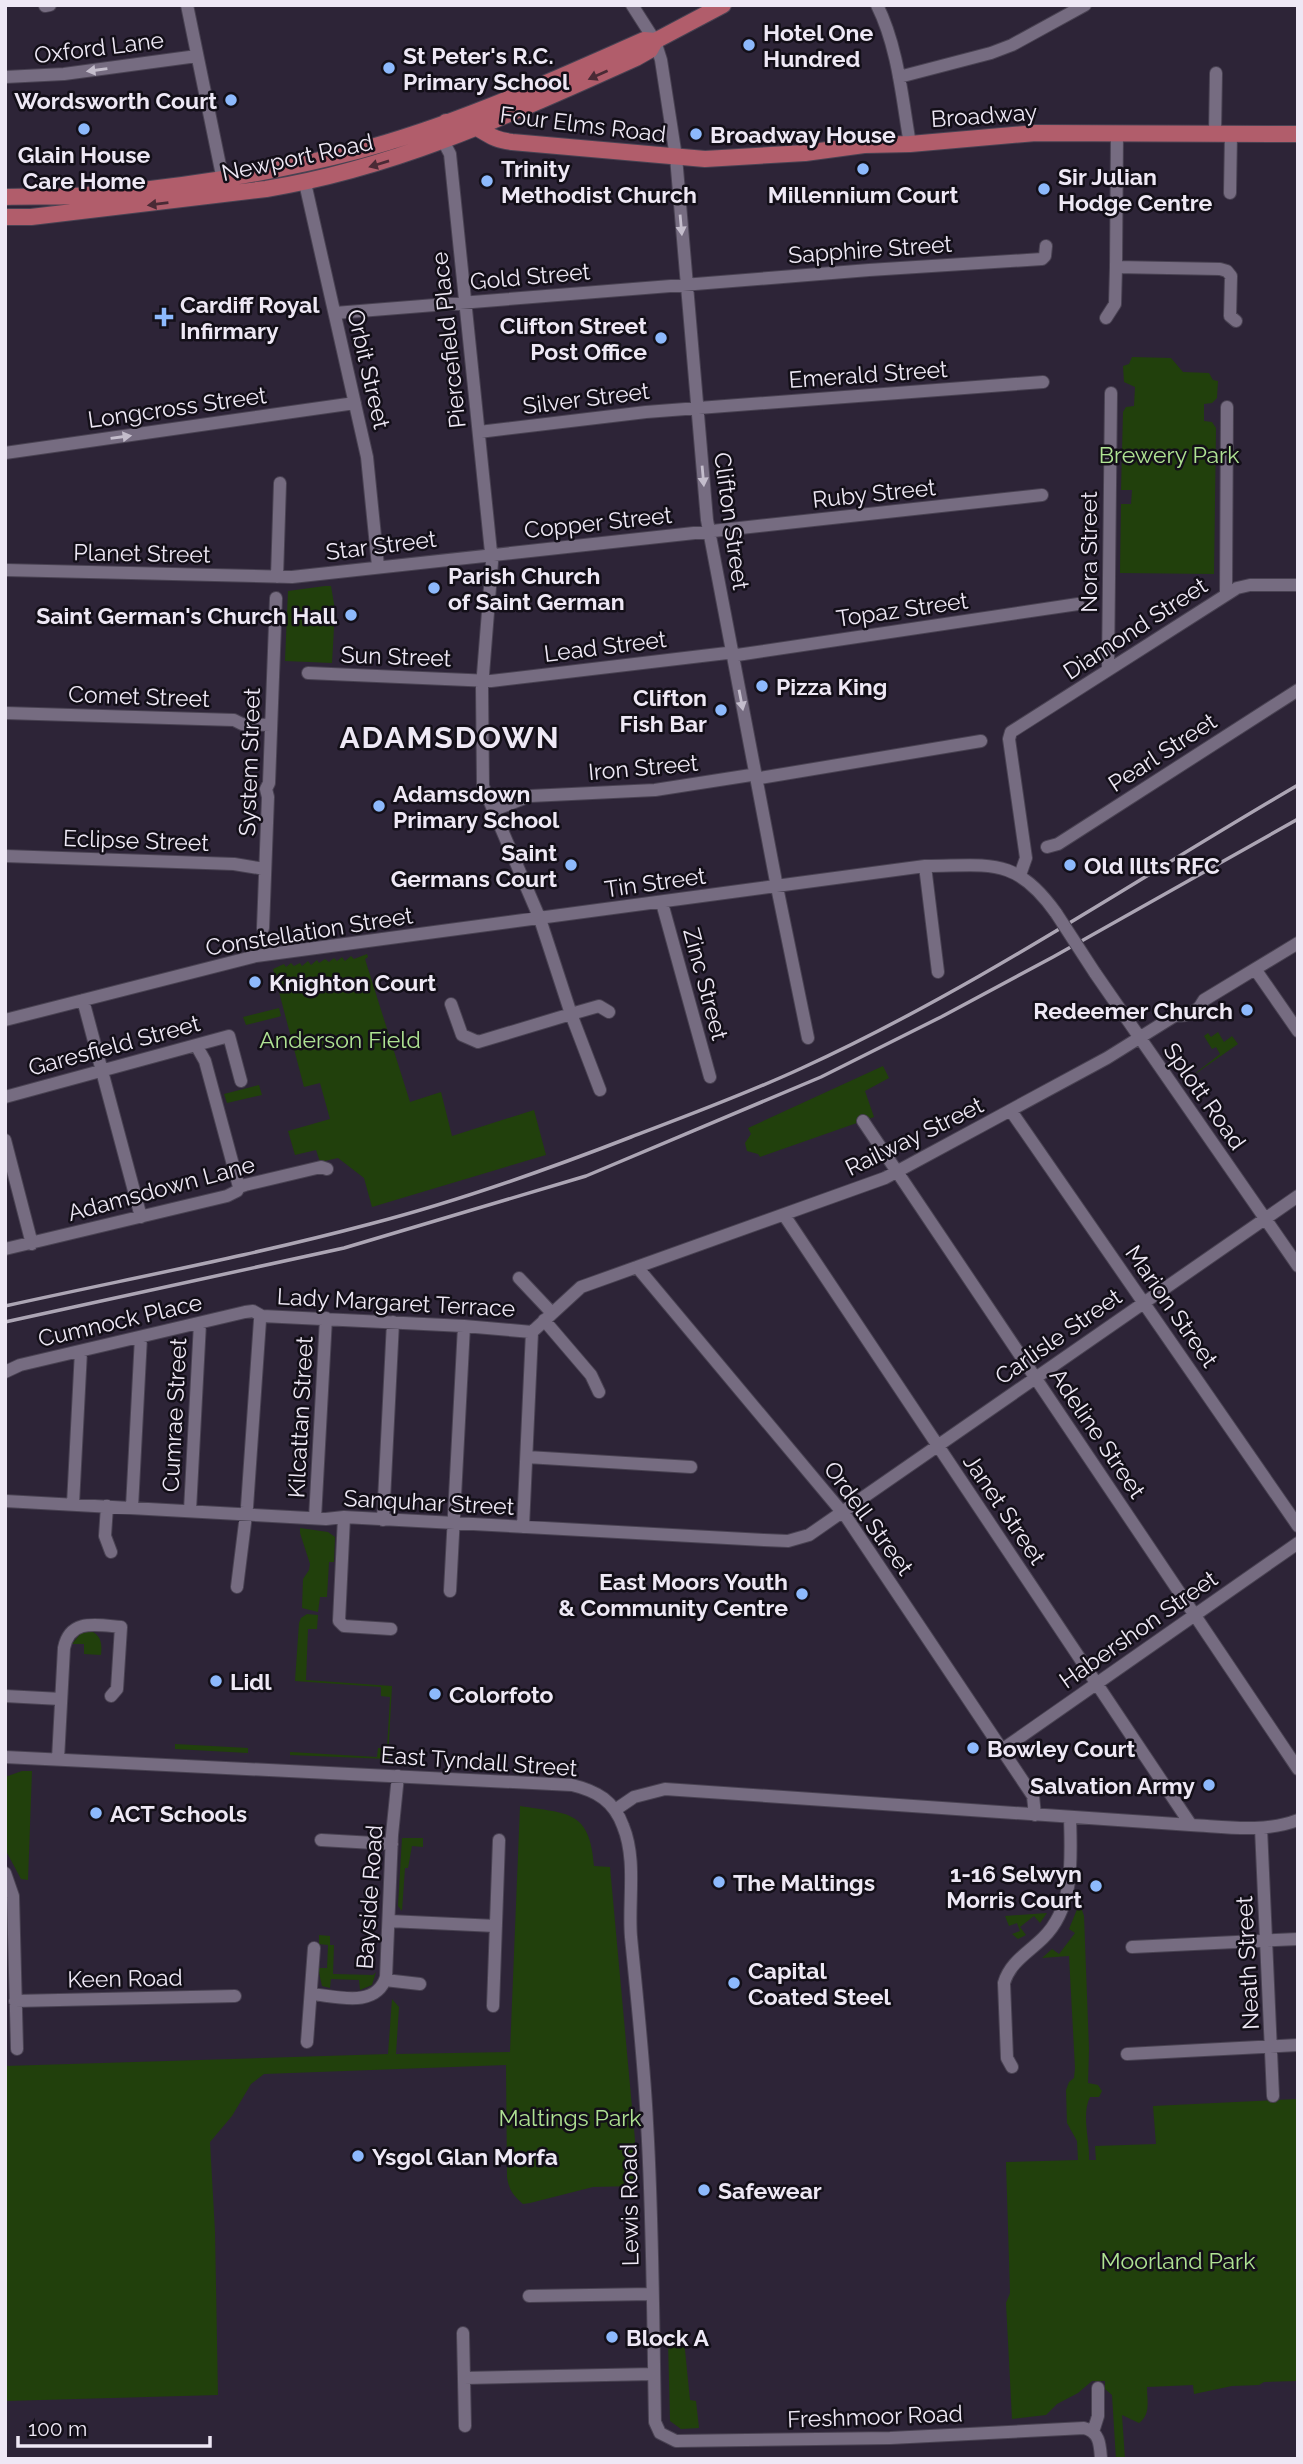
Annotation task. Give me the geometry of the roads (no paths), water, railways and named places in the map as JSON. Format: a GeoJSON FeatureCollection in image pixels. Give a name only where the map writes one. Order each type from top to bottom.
{"type":"FeatureCollection","features":[{"type":"Feature","properties":{"kind":"main road","name":"Newport Road"},"geometry":{"type":"LineString","coordinates":[[477,128],[636,58],[650,50],[655,41],[723,5]]}},
{"type":"Feature","properties":{"kind":"main road","name":"Newport Road"},"geometry":{"type":"LineString","coordinates":[[5,217],[31,217],[226,195],[305,183],[387,162],[442,130],[644,40],[655,41]]}},
{"type":"Feature","properties":{"kind":"main road","name":"Four Elms Road"},"geometry":{"type":"LineString","coordinates":[[442,130],[477,128],[493,138],[512,142],[676,157]]}},
{"type":"Feature","properties":{"kind":"main road","name":"Newport Road"},"geometry":{"type":"LineString","coordinates":[[5,197],[73,196],[223,177],[358,151],[442,130]]}},
{"type":"Feature","properties":{"kind":"main road","name":"Broadway"},"geometry":{"type":"LineString","coordinates":[[676,157],[705,159],[825,152],[863,145],[910,144],[1036,133],[1298,134]]}},
{"type":"Feature","properties":{"kind":"street"},"geometry":{"type":"LineString","coordinates":[[187,5],[226,195]]}},
{"type":"Feature","properties":{"kind":"street","name":"Clifton Street"},"geometry":{"type":"LineString","coordinates":[[632,5],[655,41],[661,60],[676,157],[709,532],[808,1038]]}},
{"type":"Feature","properties":{"kind":"street"},"geometry":{"type":"LineString","coordinates":[[877,5],[899,77],[910,144]]}},
{"type":"Feature","properties":{"kind":"street"},"geometry":{"type":"LineString","coordinates":[[899,77],[1012,45],[1085,5]]}},
{"type":"Feature","properties":{"kind":"street","name":"Oxford Lane"},"geometry":{"type":"LineString","coordinates":[[5,78],[64,74],[197,56]]}},
{"type":"Feature","properties":{"kind":"street"},"geometry":{"type":"LineString","coordinates":[[1216,73],[1230,193]]}},
{"type":"Feature","properties":{"kind":"street","name":"Piercefield Place"},"geometry":{"type":"LineString","coordinates":[[442,130],[450,154],[491,554],[482,681],[483,781],[540,919],[571,1014],[600,1090]]}},
{"type":"Feature","properties":{"kind":"street"},"geometry":{"type":"LineString","coordinates":[[1105,318],[1115,304],[1117,132]]}},
{"type":"Feature","properties":{"kind":"street","name":"Orbit Street"},"geometry":{"type":"LineString","coordinates":[[305,183],[367,457],[378,566]]}},
{"type":"Feature","properties":{"kind":"street","name":"Sapphire Street"},"geometry":{"type":"LineString","coordinates":[[687,284],[1042,259],[1046,246]]}},
{"type":"Feature","properties":{"kind":"street"},"geometry":{"type":"LineString","coordinates":[[1116,267],[1227,271],[1231,276],[1230,316],[1236,321]]}},
{"type":"Feature","properties":{"kind":"street","name":"Gold Street"},"geometry":{"type":"LineString","coordinates":[[335,313],[687,284]]}},
{"type":"Feature","properties":{"kind":"street","name":"Emerald Street"},"geometry":{"type":"LineString","coordinates":[[697,408],[1043,382]]}},
{"type":"Feature","properties":{"kind":"street","name":"Nora Street"},"geometry":{"type":"LineString","coordinates":[[1108,670],[1111,393]]}},
{"type":"Feature","properties":{"kind":"street","name":"Longcross Street"},"geometry":{"type":"LineString","coordinates":[[5,453],[355,403]]}},
{"type":"Feature","properties":{"kind":"street"},"geometry":{"type":"LineString","coordinates":[[1226,594],[1227,407]]}},
{"type":"Feature","properties":{"kind":"street","name":"Silver Street"},"geometry":{"type":"LineString","coordinates":[[479,432],[697,408]]}},
{"type":"Feature","properties":{"kind":"street"},"geometry":{"type":"LineString","coordinates":[[277,577],[280,483]]}},
{"type":"Feature","properties":{"kind":"street","name":"Ruby Street"},"geometry":{"type":"LineString","coordinates":[[709,532],[1042,495]]}},
{"type":"Feature","properties":{"kind":"street","name":"Copper Street"},"geometry":{"type":"LineString","coordinates":[[491,554],[709,532]]}},
{"type":"Feature","properties":{"kind":"street","name":"Star Street"},"geometry":{"type":"LineString","coordinates":[[277,577],[491,554]]}},
{"type":"Feature","properties":{"kind":"street","name":"Planet Street"},"geometry":{"type":"LineString","coordinates":[[5,570],[277,577]]}},
{"type":"Feature","properties":{"kind":"street","name":"Diamond Street"},"geometry":{"type":"LineString","coordinates":[[1020,875],[1026,858],[1009,740],[1011,732],[1226,594],[1243,586],[1298,585]]}},
{"type":"Feature","properties":{"kind":"street","name":"System Street"},"geometry":{"type":"LineString","coordinates":[[263,928],[268,797],[266,789],[269,783],[276,598]]}},
{"type":"Feature","properties":{"kind":"street","name":"Topaz Street"},"geometry":{"type":"LineString","coordinates":[[732,654],[1078,604]]}},
{"type":"Feature","properties":{"kind":"street","name":"Lead Street"},"geometry":{"type":"LineString","coordinates":[[482,681],[732,654]]}},
{"type":"Feature","properties":{"kind":"street","name":"Sun Street"},"geometry":{"type":"LineString","coordinates":[[308,673],[482,681]]}},
{"type":"Feature","properties":{"kind":"street","name":"Pearl Street"},"geometry":{"type":"LineString","coordinates":[[1047,846],[1058,844],[1298,690]]}},
{"type":"Feature","properties":{"kind":"street","name":"Comet Street"},"geometry":{"type":"LineString","coordinates":[[5,713],[234,720],[243,724],[271,725]]}},
{"type":"Feature","properties":{"kind":"street"},"geometry":{"type":"LineString","coordinates":[[756,776],[760,778],[981,741]]}},
{"type":"Feature","properties":{"kind":"street","name":"Iron Street"},"geometry":{"type":"LineString","coordinates":[[494,810],[535,796],[655,790],[756,776]]}},
{"type":"Feature","properties":{"kind":"street","name":"Eclipse Street"},"geometry":{"type":"LineString","coordinates":[[5,856],[234,864],[265,869]]}},
{"type":"Feature","properties":{"kind":"street"},"geometry":{"type":"LineString","coordinates":[[925,866],[938,972]]}},
{"type":"Feature","properties":{"kind":"street","name":"Tin Street"},"geometry":{"type":"LineString","coordinates":[[540,919],[925,866],[988,866],[1020,875]]}},
{"type":"Feature","properties":{"kind":"street","name":"Splott Road"},"geometry":{"type":"LineString","coordinates":[[1020,875],[1036,887],[1056,914],[1298,1266]]}},
{"type":"Feature","properties":{"kind":"street","name":"Zinc Street"},"geometry":{"type":"LineString","coordinates":[[662,903],[710,1077]]}},
{"type":"Feature","properties":{"kind":"street","name":"Constellation Street"},"geometry":{"type":"LineString","coordinates":[[5,1020],[256,956],[540,919]]}},
{"type":"Feature","properties":{"kind":"street","name":"Railway Street"},"geometry":{"type":"LineString","coordinates":[[532,1332],[581,1287],[897,1173],[1011,1111],[1176,1014],[1186,1016],[1200,1008],[1205,1000],[1298,943]]}},
{"type":"Feature","properties":{"kind":"street"},"geometry":{"type":"LineString","coordinates":[[1255,970],[1298,1031]]}},
{"type":"Feature","properties":{"kind":"street"},"geometry":{"type":"LineString","coordinates":[[83,1000],[141,1217]]}},
{"type":"Feature","properties":{"kind":"street"},"geometry":{"type":"LineString","coordinates":[[451,1004],[461,1035],[478,1042],[599,1006],[610,1012]]}},
{"type":"Feature","properties":{"kind":"street","name":"Garesfield Street"},"geometry":{"type":"LineString","coordinates":[[5,1097],[229,1036],[241,1081]]}},
{"type":"Feature","properties":{"kind":"street"},"geometry":{"type":"LineString","coordinates":[[196,1045],[205,1061],[239,1187]]}},
{"type":"Feature","properties":{"kind":"street","name":"Marion Street"},"geometry":{"type":"LineString","coordinates":[[1011,1111],[1298,1526]]}},
{"type":"Feature","properties":{"kind":"street","name":"Adeline Street"},"geometry":{"type":"LineString","coordinates":[[863,1121],[1298,1769]]}},
{"type":"Feature","properties":{"kind":"street"},"geometry":{"type":"LineString","coordinates":[[5,1140],[32,1244]]}},
{"type":"Feature","properties":{"kind":"street","name":"Adamsdown Lane"},"geometry":{"type":"LineString","coordinates":[[5,1249],[227,1196],[239,1187],[321,1167],[327,1169]]}},
{"type":"Feature","properties":{"kind":"street","name":"Carlisle Street"},"geometry":{"type":"LineString","coordinates":[[842,1511],[1298,1196]]}},
{"type":"Feature","properties":{"kind":"street","name":"Janet Street"},"geometry":{"type":"LineString","coordinates":[[784,1215],[1191,1825]]}},
{"type":"Feature","properties":{"kind":"street","name":"Ordell Street"},"geometry":{"type":"LineString","coordinates":[[637,1267],[842,1511],[1033,1796],[1035,1815]]}},
{"type":"Feature","properties":{"kind":"street"},"geometry":{"type":"LineString","coordinates":[[519,1278],[591,1375],[598,1392]]}},
{"type":"Feature","properties":{"kind":"street","name":"Lady Margaret Terrace"},"geometry":{"type":"LineString","coordinates":[[245,1312],[256,1311],[261,1318],[326,1318],[532,1332]]}},
{"type":"Feature","properties":{"kind":"street","name":"Cumnock Place"},"geometry":{"type":"LineString","coordinates":[[5,1372],[20,1365],[245,1312]]}},
{"type":"Feature","properties":{"kind":"street"},"geometry":{"type":"LineString","coordinates":[[237,1587],[246,1514],[261,1318]]}},
{"type":"Feature","properties":{"kind":"street","name":"Kilcattan Street"},"geometry":{"type":"LineString","coordinates":[[315,1518],[326,1318]]}},
{"type":"Feature","properties":{"kind":"street"},"geometry":{"type":"LineString","coordinates":[[383,1520],[393,1322]]}},
{"type":"Feature","properties":{"kind":"street","name":"Cumrae Street"},"geometry":{"type":"LineString","coordinates":[[190,1510],[200,1323]]}},
{"type":"Feature","properties":{"kind":"street"},"geometry":{"type":"LineString","coordinates":[[450,1591],[464,1326]]}},
{"type":"Feature","properties":{"kind":"street"},"geometry":{"type":"LineString","coordinates":[[523,1527],[532,1332]]}},
{"type":"Feature","properties":{"kind":"street"},"geometry":{"type":"LineString","coordinates":[[132,1507],[141,1337]]}},
{"type":"Feature","properties":{"kind":"street"},"geometry":{"type":"LineString","coordinates":[[72,1504],[81,1351]]}},
{"type":"Feature","properties":{"kind":"street"},"geometry":{"type":"LineString","coordinates":[[527,1457],[691,1467]]}},
{"type":"Feature","properties":{"kind":"street"},"geometry":{"type":"LineString","coordinates":[[5,1486],[6,1501]]}},
{"type":"Feature","properties":{"kind":"street","name":"Sanquhar Street"},"geometry":{"type":"LineString","coordinates":[[6,1501],[788,1541],[808,1535],[842,1511]]}},
{"type":"Feature","properties":{"kind":"street"},"geometry":{"type":"LineString","coordinates":[[107,1506],[105,1536],[111,1552]]}},
{"type":"Feature","properties":{"kind":"street"},"geometry":{"type":"LineString","coordinates":[[344,1517],[339,1621],[344,1626],[391,1629]]}},
{"type":"Feature","properties":{"kind":"street","name":"Habershon Street"},"geometry":{"type":"LineString","coordinates":[[1003,1749],[1298,1543]]}},
{"type":"Feature","properties":{"kind":"street"},"geometry":{"type":"LineString","coordinates":[[58,1759],[65,1642],[74,1629],[88,1624],[121,1627],[117,1689],[111,1696]]}},
{"type":"Feature","properties":{"kind":"street"},"geometry":{"type":"LineString","coordinates":[[5,1696],[61,1699]]}},
{"type":"Feature","properties":{"kind":"street","name":"East Tyndall Street"},"geometry":{"type":"LineString","coordinates":[[5,1757],[572,1785],[605,1798],[615,1810]]}},
{"type":"Feature","properties":{"kind":"street","name":"Bayside Road"},"geometry":{"type":"LineString","coordinates":[[311,1994],[362,1998],[373,1995],[383,1987],[398,1776]]}},
{"type":"Feature","properties":{"kind":"street"},"geometry":{"type":"LineString","coordinates":[[615,1810],[634,1797],[666,1789],[1191,1825],[1261,1828],[1298,1820]]}},
{"type":"Feature","properties":{"kind":"street","name":"Lewis Road"},"geometry":{"type":"LineString","coordinates":[[615,1810],[625,1830],[629,1861],[631,1929],[648,2128],[655,2422],[660,2432]]}},
{"type":"Feature","properties":{"kind":"street"},"geometry":{"type":"LineString","coordinates":[[1012,2067],[1007,2058],[1006,1977],[1018,1960],[1051,1929],[1066,1900],[1070,1817]]}},
{"type":"Feature","properties":{"kind":"street","name":"Neath Street"},"geometry":{"type":"LineString","coordinates":[[1261,1828],[1273,2096]]}},
{"type":"Feature","properties":{"kind":"street"},"geometry":{"type":"LineString","coordinates":[[321,1840],[392,1843]]}},
{"type":"Feature","properties":{"kind":"street"},"geometry":{"type":"LineString","coordinates":[[493,2006],[499,1840]]}},
{"type":"Feature","properties":{"kind":"street"},"geometry":{"type":"LineString","coordinates":[[5,1873],[13,1896],[17,2049]]}},
{"type":"Feature","properties":{"kind":"street"},"geometry":{"type":"LineString","coordinates":[[389,1920],[496,1926]]}},
{"type":"Feature","properties":{"kind":"street"},"geometry":{"type":"LineString","coordinates":[[1132,1947],[1298,1939]]}},
{"type":"Feature","properties":{"kind":"street"},"geometry":{"type":"LineString","coordinates":[[307,2042],[314,1948]]}},
{"type":"Feature","properties":{"kind":"street"},"geometry":{"type":"LineString","coordinates":[[385,1980],[420,1984]]}},
{"type":"Feature","properties":{"kind":"street","name":"Keen Road"},"geometry":{"type":"LineString","coordinates":[[15,2001],[235,1997]]}},
{"type":"Feature","properties":{"kind":"street"},"geometry":{"type":"LineString","coordinates":[[1128,2054],[1298,2045]]}},
{"type":"Feature","properties":{"kind":"street"},"geometry":{"type":"LineString","coordinates":[[529,2296],[652,2294]]}},
{"type":"Feature","properties":{"kind":"street"},"geometry":{"type":"LineString","coordinates":[[463,2333],[465,2426]]}},
{"type":"Feature","properties":{"kind":"street"},"geometry":{"type":"LineString","coordinates":[[464,2378],[654,2374]]}},
{"type":"Feature","properties":{"kind":"street"},"geometry":{"type":"LineString","coordinates":[[1098,2388],[1098,2417],[1093,2432],[1099,2440],[1101,2459]]}},
{"type":"Feature","properties":{"kind":"street","name":"Freshmoor Road"},"geometry":{"type":"LineString","coordinates":[[660,2432],[676,2441],[923,2437],[1084,2428],[1093,2432]]}},
{"type":"Feature","properties":{"kind":"railway"},"geometry":{"type":"LineString","coordinates":[[5,1306],[280,1247],[403,1215],[535,1173],[739,1095],[802,1068],[929,1004],[1053,933],[1298,785]]}},
{"type":"Feature","properties":{"kind":"railway"},"geometry":{"type":"LineString","coordinates":[[5,1322],[344,1248],[586,1176],[821,1077],[941,1017],[1298,819]]}},
{"type":"Feature","properties":{"kind":"place","name":"Hotel One Hundred"},"geometry":{"type":"Point","coordinates":[749,45]}},
{"type":"Feature","properties":{"kind":"place","name":"St Peter's R.C. Primary School"},"geometry":{"type":"Point","coordinates":[389,68]}},
{"type":"Feature","properties":{"kind":"place","name":"Wordsworth Court"},"geometry":{"type":"Point","coordinates":[231,100]}},
{"type":"Feature","properties":{"kind":"place","name":"Glain House Care Home"},"geometry":{"type":"Point","coordinates":[84,129]}},
{"type":"Feature","properties":{"kind":"place","name":"Broadway House"},"geometry":{"type":"Point","coordinates":[696,134]}},
{"type":"Feature","properties":{"kind":"place","name":"Millennium Court"},"geometry":{"type":"Point","coordinates":[863,169]}},
{"type":"Feature","properties":{"kind":"place","name":"Trinity Methodist Church"},"geometry":{"type":"Point","coordinates":[487,181]}},
{"type":"Feature","properties":{"kind":"place","name":"Sir Julian Hodge Centre"},"geometry":{"type":"Point","coordinates":[1044,189]}},
{"type":"Feature","properties":{"kind":"place","name":"Cardiff Royal Infirmary"},"geometry":{"type":"Point","coordinates":[164,317]}},
{"type":"Feature","properties":{"kind":"place","name":"Clifton Street Post Office"},"geometry":{"type":"Point","coordinates":[661,338]}},
{"type":"Feature","properties":{"kind":"place","name":"Parish Church of Saint German"},"geometry":{"type":"Point","coordinates":[434,588]}},
{"type":"Feature","properties":{"kind":"place","name":"Saint German's Church Hall"},"geometry":{"type":"Point","coordinates":[351,615]}},
{"type":"Feature","properties":{"kind":"place","name":"Pizza King"},"geometry":{"type":"Point","coordinates":[762,686]}},
{"type":"Feature","properties":{"kind":"place","name":"Clifton Fish Bar"},"geometry":{"type":"Point","coordinates":[721,710]}},
{"type":"Feature","properties":{"kind":"place","name":"Adamsdown Primary School"},"geometry":{"type":"Point","coordinates":[379,806]}},
{"type":"Feature","properties":{"kind":"place","name":"Saint Germans Court"},"geometry":{"type":"Point","coordinates":[571,865]}},
{"type":"Feature","properties":{"kind":"place","name":"Old Illts RFC"},"geometry":{"type":"Point","coordinates":[1070,865]}},
{"type":"Feature","properties":{"kind":"place","name":"Knighton Court"},"geometry":{"type":"Point","coordinates":[255,982]}},
{"type":"Feature","properties":{"kind":"place","name":"Redeemer Church"},"geometry":{"type":"Point","coordinates":[1247,1010]}},
{"type":"Feature","properties":{"kind":"place","name":"East Moors Youth & Community Centre"},"geometry":{"type":"Point","coordinates":[802,1594]}},
{"type":"Feature","properties":{"kind":"place","name":"Lidl"},"geometry":{"type":"Point","coordinates":[216,1681]}},
{"type":"Feature","properties":{"kind":"place","name":"Colorfoto"},"geometry":{"type":"Point","coordinates":[435,1694]}},
{"type":"Feature","properties":{"kind":"place","name":"Bowley Court"},"geometry":{"type":"Point","coordinates":[973,1748]}},
{"type":"Feature","properties":{"kind":"place","name":"Salvation Army"},"geometry":{"type":"Point","coordinates":[1209,1785]}},
{"type":"Feature","properties":{"kind":"place","name":"ACT Schools"},"geometry":{"type":"Point","coordinates":[96,1813]}},
{"type":"Feature","properties":{"kind":"place","name":"The Maltings"},"geometry":{"type":"Point","coordinates":[719,1882]}},
{"type":"Feature","properties":{"kind":"place","name":"1-16 Selwyn Morris Court"},"geometry":{"type":"Point","coordinates":[1096,1886]}},
{"type":"Feature","properties":{"kind":"place","name":"Capital Coated Steel"},"geometry":{"type":"Point","coordinates":[734,1983]}},
{"type":"Feature","properties":{"kind":"place","name":"Ysgol Glan Morfa"},"geometry":{"type":"Point","coordinates":[358,2156]}},
{"type":"Feature","properties":{"kind":"place","name":"Safewear"},"geometry":{"type":"Point","coordinates":[704,2190]}},
{"type":"Feature","properties":{"kind":"place","name":"Block A"},"geometry":{"type":"Point","coordinates":[612,2337]}},
{"type":"Feature","properties":{"kind":"district","name":"ADAMSDOWN"},"geometry":{"type":"Point","coordinates":[450,737]}},
{"type":"Feature","properties":{"kind":"park label","name":"Brewery Park"},"geometry":{"type":"Point","coordinates":[1169,454]}},
{"type":"Feature","properties":{"kind":"park label","name":"Anderson Field"},"geometry":{"type":"Point","coordinates":[340,1039]}},
{"type":"Feature","properties":{"kind":"park label","name":"Maltings Park"},"geometry":{"type":"Point","coordinates":[570,2117]}},
{"type":"Feature","properties":{"kind":"park label","name":"Moorland Park"},"geometry":{"type":"Point","coordinates":[1178,2260]}}]}
